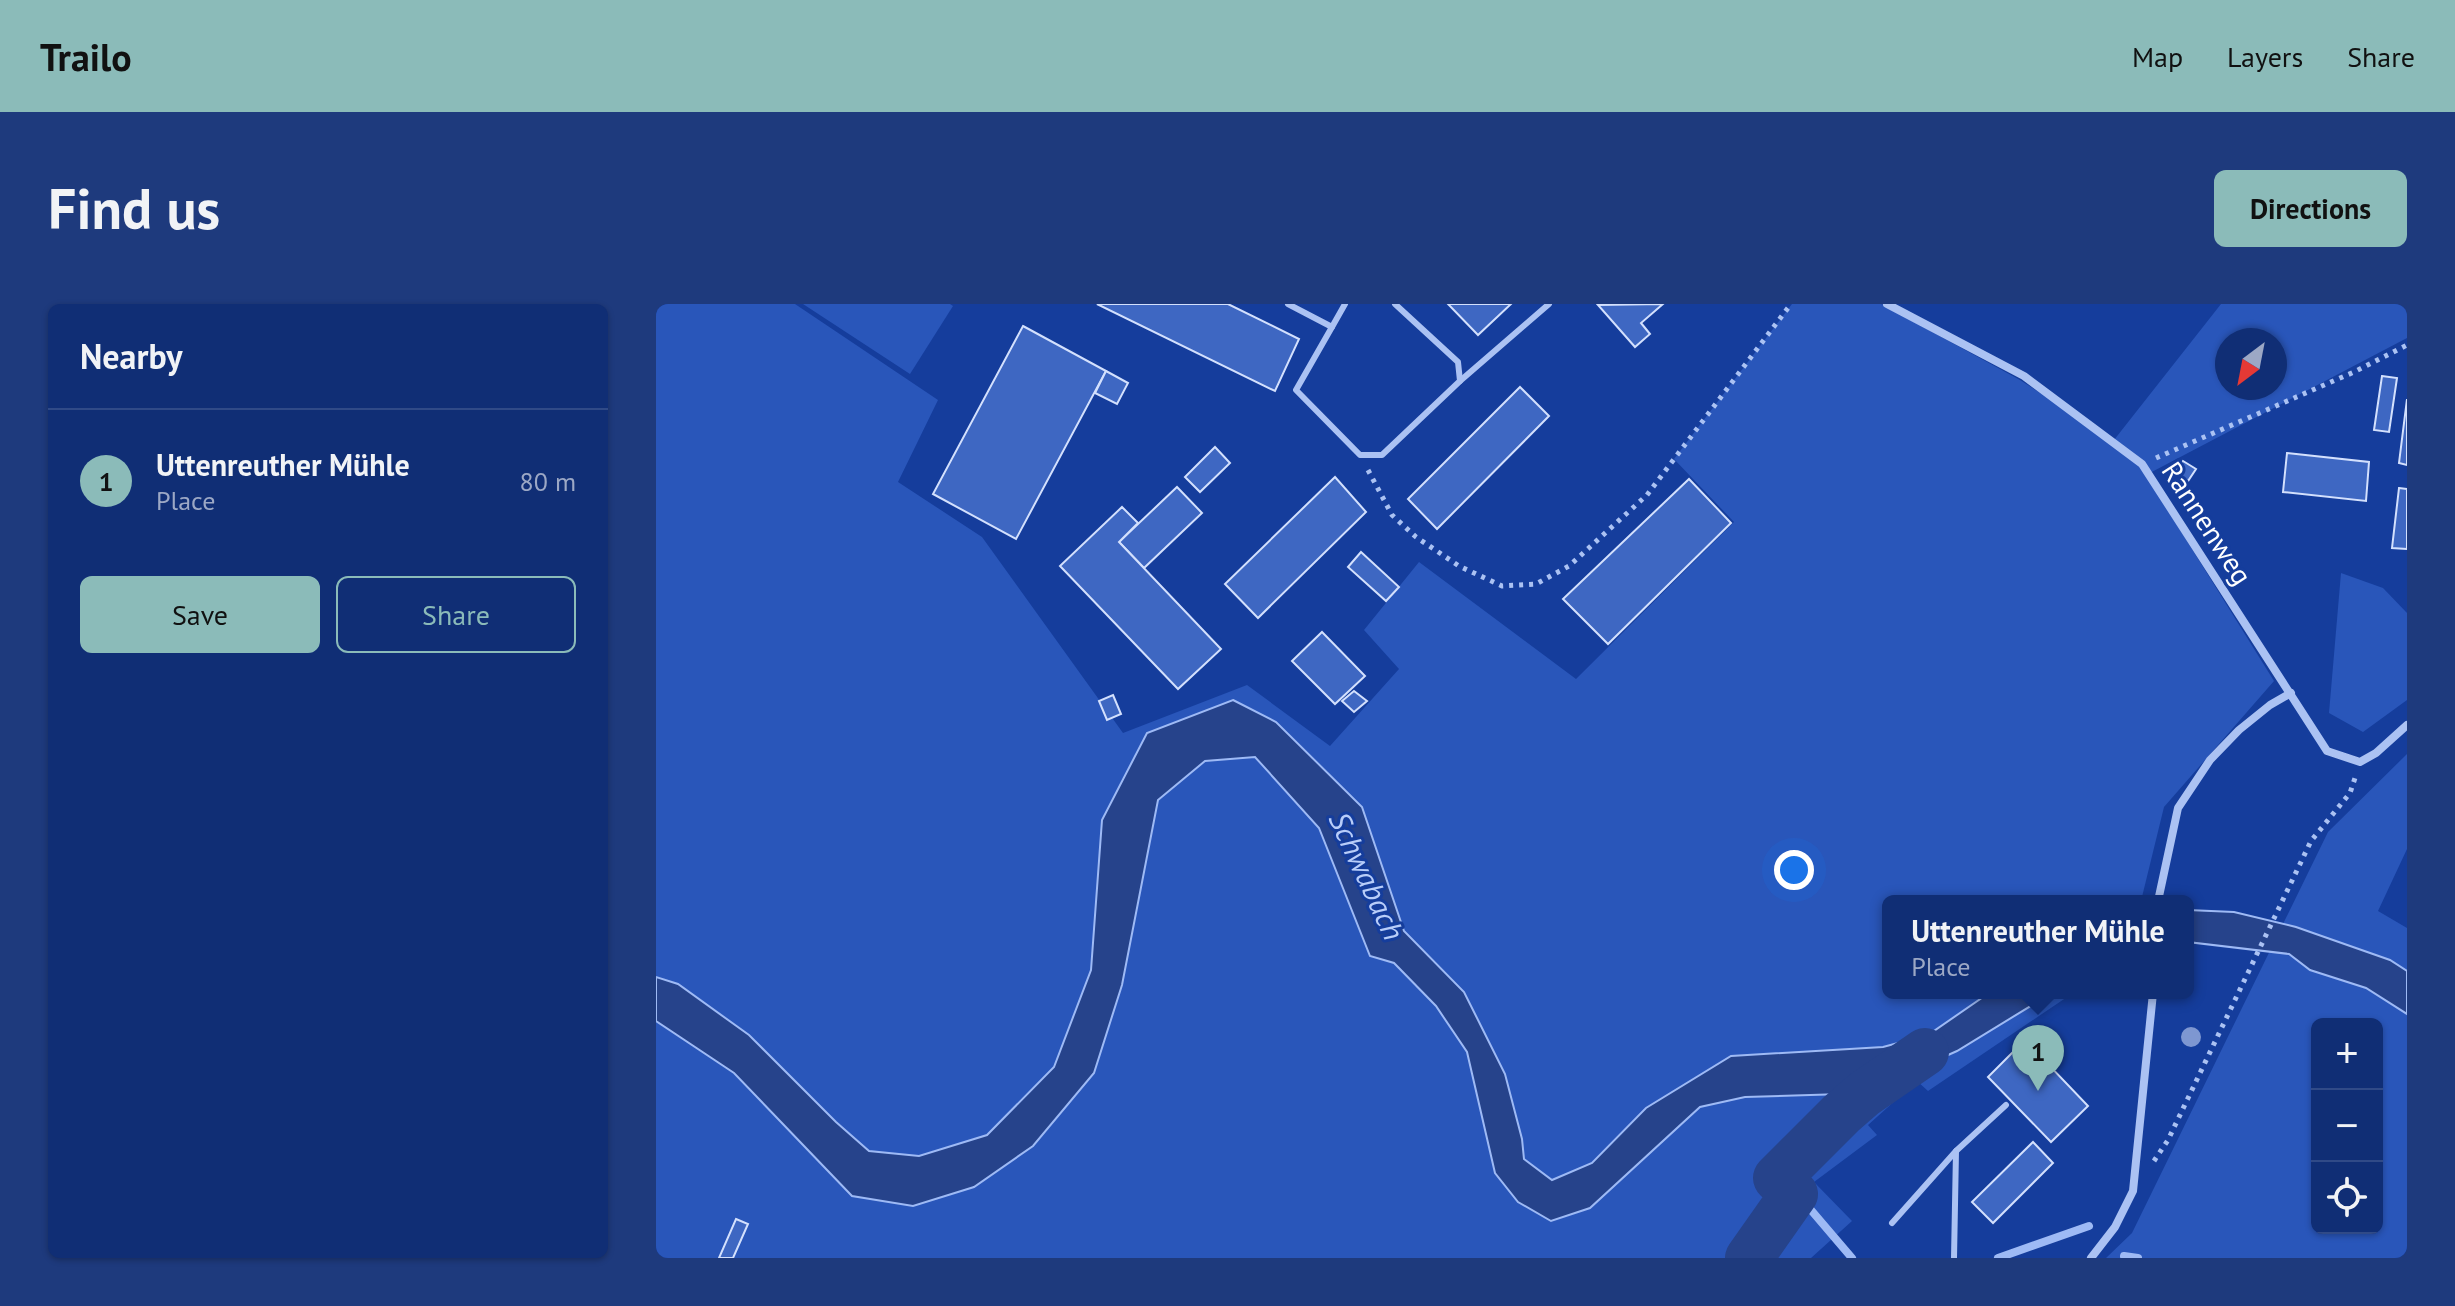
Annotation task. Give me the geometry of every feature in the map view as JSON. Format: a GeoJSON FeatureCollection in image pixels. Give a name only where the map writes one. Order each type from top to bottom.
{"type":"FeatureCollection","features":[{"type":"Feature","properties":{"kind":"street","name":"Rannenweg"},"geometry":{"type":"LineString","coordinates":[[1887,304],[2024,376],[2142,464],[2327,751],[2360,762]]}},
{"type":"Feature","properties":{"kind":"street"},"geometry":{"type":"LineString","coordinates":[[2159,895],[2178,808],[2210,760],[2239,730],[2291,693]]}},
{"type":"Feature","properties":{"kind":"street"},"geometry":{"type":"LineString","coordinates":[[2360,762],[2376,753],[2407,725]]}},
{"type":"Feature","properties":{"kind":"street"},"geometry":{"type":"LineString","coordinates":[[2091,1258],[2115,1227],[2133,1191],[2152,999]]}},
{"type":"Feature","properties":{"kind":"lane"},"geometry":{"type":"LineString","coordinates":[[1288,304],[1332,327]]}},
{"type":"Feature","properties":{"kind":"lane"},"geometry":{"type":"LineString","coordinates":[[1345,304],[1296,390],[1360,455],[1382,455],[1460,381],[1549,304]]}},
{"type":"Feature","properties":{"kind":"lane"},"geometry":{"type":"LineString","coordinates":[[1395,304],[1458,362],[1460,381]]}},
{"type":"Feature","properties":{"kind":"lane"},"geometry":{"type":"LineString","coordinates":[[1892,1223],[1956,1151],[2006,1105]]}},
{"type":"Feature","properties":{"kind":"lane"},"geometry":{"type":"LineString","coordinates":[[1954,1258],[1956,1151]]}},
{"type":"Feature","properties":{"kind":"path"},"geometry":{"type":"LineString","coordinates":[[1360,455],[1392,515],[1416,537],[1459,566],[1502,586],[1536,584],[1569,566],[1647,495],[1791,304]]}},
{"type":"Feature","properties":{"kind":"path"},"geometry":{"type":"LineString","coordinates":[[2142,464],[2354,372],[2407,345]]}},
{"type":"Feature","properties":{"kind":"path"},"geometry":{"type":"LineString","coordinates":[[2133,1191],[2168,1140],[2311,841],[2350,793],[2360,762]]}},
{"type":"Feature","properties":{"kind":"shaded area"},"geometry":{"type":"Polygon","coordinates":[[[656,304],[795,304],[938,400],[898,482],[982,537],[1123,733],[1247,685],[1330,746],[1399,669],[1364,630],[1419,562],[1576,679],[1734,522],[1674,459],[1792,304],[1881,304],[2020,380],[2114,440],[2221,304],[2407,304],[2407,338],[2146,475],[2274,681],[2164,807],[2142,895],[1882,895],[1882,999],[2064,999],[1928,1091],[1917,1081],[1868,1125],[1877,1135],[1814,1182],[1852,1221],[1811,1258],[656,1258],[656,304]]]}},
{"type":"Feature","properties":{"kind":"shaded area"},"geometry":{"type":"Polygon","coordinates":[[[803,304],[950,304],[953,306],[910,374],[803,304]]]}},
{"type":"Feature","properties":{"kind":"shaded area"},"geometry":{"type":"Polygon","coordinates":[[[2341,573],[2383,588],[2407,613],[2407,700],[2363,732],[2329,713],[2341,573]]]}},
{"type":"Feature","properties":{"kind":"shaded area"},"geometry":{"type":"Polygon","coordinates":[[[2407,754],[2407,849],[2378,911],[2407,928],[2407,1258],[2106,1258],[2132,1233],[2328,832],[2407,754]]]}},
{"type":"Feature","properties":{"kind":"water"},"geometry":{"type":"Polygon","coordinates":[[[1233,700],[1276,722],[1362,807],[1404,931],[1464,992],[1505,1074],[1522,1139],[1524,1159],[1552,1180],[1592,1163],[1646,1108],[1731,1056],[1883,1047],[1928,1035],[1980,999],[2042,999],[1957,1051],[1897,1078],[1843,1094],[1745,1097],[1700,1107],[1590,1208],[1551,1221],[1518,1202],[1495,1173],[1467,1052],[1436,1006],[1394,963],[1370,956],[1319,828],[1255,757],[1205,761],[1158,800],[1122,985],[1094,1073],[1033,1146],[974,1187],[913,1206],[852,1196],[734,1073],[656,1021],[656,977],[678,984],[749,1035],[869,1151],[919,1156],[987,1135],[1054,1067],[1091,970],[1102,820],[1147,733],[1233,700]]]}},
{"type":"Feature","properties":{"kind":"water"},"geometry":{"type":"Polygon","coordinates":[[[2194,910],[2234,912],[2296,927],[2390,960],[2407,971],[2407,1014],[2366,988],[2310,970],[2289,954],[2194,943],[2194,910]]]}},
{"type":"Feature","properties":{"kind":"building"},"geometry":{"type":"Polygon","coordinates":[[[1097,304],[1228,304],[1299,339],[1275,391],[1097,304]]]}},
{"type":"Feature","properties":{"kind":"building"},"geometry":{"type":"Polygon","coordinates":[[[1448,304],[1511,304],[1478,335],[1448,304]]]}},
{"type":"Feature","properties":{"kind":"building"},"geometry":{"type":"Polygon","coordinates":[[[1663,304],[1641,323],[1650,334],[1635,347],[1598,305],[1663,304]]]}},
{"type":"Feature","properties":{"kind":"building"},"geometry":{"type":"Polygon","coordinates":[[[1023,326],[1106,371],[1016,539],[933,494],[1023,326]]]}},
{"type":"Feature","properties":{"kind":"building"},"geometry":{"type":"Polygon","coordinates":[[[1106,371],[1128,383],[1117,404],[1095,393],[1106,371]]]}},
{"type":"Feature","properties":{"kind":"building"},"geometry":{"type":"Polygon","coordinates":[[[2382,376],[2397,378],[2389,432],[2374,430],[2382,376]]]}},
{"type":"Feature","properties":{"kind":"building"},"geometry":{"type":"Polygon","coordinates":[[[1520,387],[1549,416],[1437,529],[1408,499],[1520,387]]]}},
{"type":"Feature","properties":{"kind":"building"},"geometry":{"type":"Polygon","coordinates":[[[2407,399],[2407,465],[2399,463],[2407,399]]]}},
{"type":"Feature","properties":{"kind":"building"},"geometry":{"type":"Polygon","coordinates":[[[1215,447],[1230,463],[1200,492],[1185,477],[1215,447]]]}},
{"type":"Feature","properties":{"kind":"building"},"geometry":{"type":"Polygon","coordinates":[[[2287,453],[2369,462],[2366,501],[2283,492],[2287,453]]]}},
{"type":"Feature","properties":{"kind":"building"},"geometry":{"type":"Polygon","coordinates":[[[2183,461],[2196,469],[2188,481],[2175,472],[2183,461]]]}},
{"type":"Feature","properties":{"kind":"building"},"geometry":{"type":"Polygon","coordinates":[[[1335,477],[1366,512],[1258,618],[1225,584],[1335,477]]]}},
{"type":"Feature","properties":{"kind":"building"},"geometry":{"type":"Polygon","coordinates":[[[1689,479],[1731,523],[1608,644],[1563,599],[1689,479]]]}},
{"type":"Feature","properties":{"kind":"building"},"geometry":{"type":"Polygon","coordinates":[[[1177,487],[1202,513],[1144,568],[1119,542],[1177,487]]]}},
{"type":"Feature","properties":{"kind":"building"},"geometry":{"type":"Polygon","coordinates":[[[2399,488],[2407,489],[2407,549],[2392,548],[2399,488]]]}},
{"type":"Feature","properties":{"kind":"building"},"geometry":{"type":"Polygon","coordinates":[[[1122,507],[1138,523],[1119,542],[1221,649],[1178,689],[1060,566],[1122,507]]]}},
{"type":"Feature","properties":{"kind":"building"},"geometry":{"type":"Polygon","coordinates":[[[1361,552],[1399,587],[1386,601],[1348,567],[1361,552]]]}},
{"type":"Feature","properties":{"kind":"building"},"geometry":{"type":"Polygon","coordinates":[[[1322,632],[1365,676],[1335,704],[1292,661],[1322,632]]]}},
{"type":"Feature","properties":{"kind":"building"},"geometry":{"type":"Polygon","coordinates":[[[1354,691],[1367,701],[1354,712],[1342,701],[1354,691]]]}},
{"type":"Feature","properties":{"kind":"building"},"geometry":{"type":"Polygon","coordinates":[[[1113,695],[1121,714],[1107,720],[1099,701],[1113,695]]]}},
{"type":"Feature","properties":{"kind":"building"},"geometry":{"type":"Polygon","coordinates":[[[2025,1040],[2088,1106],[2051,1142],[1988,1077],[2025,1040]]]}},
{"type":"Feature","properties":{"kind":"building"},"geometry":{"type":"Polygon","coordinates":[[[2033,1142],[2053,1163],[1993,1223],[1972,1202],[2033,1142]]]}},
{"type":"Feature","properties":{"kind":"building"},"geometry":{"type":"Polygon","coordinates":[[[736,1219],[748,1224],[733,1258],[719,1258],[736,1219]]]}},
{"type":"Feature","properties":{"kind":"waterway","name":"Schwabach"},"geometry":{"type":"LineString","coordinates":[[1749,1258],[1794,1194],[1777,1178],[1864,1094],[1925,1052]]}},
{"type":"Feature","properties":{"kind":"waterway"},"geometry":{"type":"LineString","coordinates":[[1794,1194],[1852,1258]]}},
{"type":"Feature","properties":{"kind":"waterway"},"geometry":{"type":"LineString","coordinates":[[1998,1258],[2089,1226]]}},
{"type":"Feature","properties":{"kind":"waterway"},"geometry":{"type":"LineString","coordinates":[[2124,1256],[2138,1258]]}},
{"type":"Feature","properties":{"kind":"place","name":"Uttenreuther Mühle"},"geometry":{"type":"Point","coordinates":[2038,1091]}}]}
